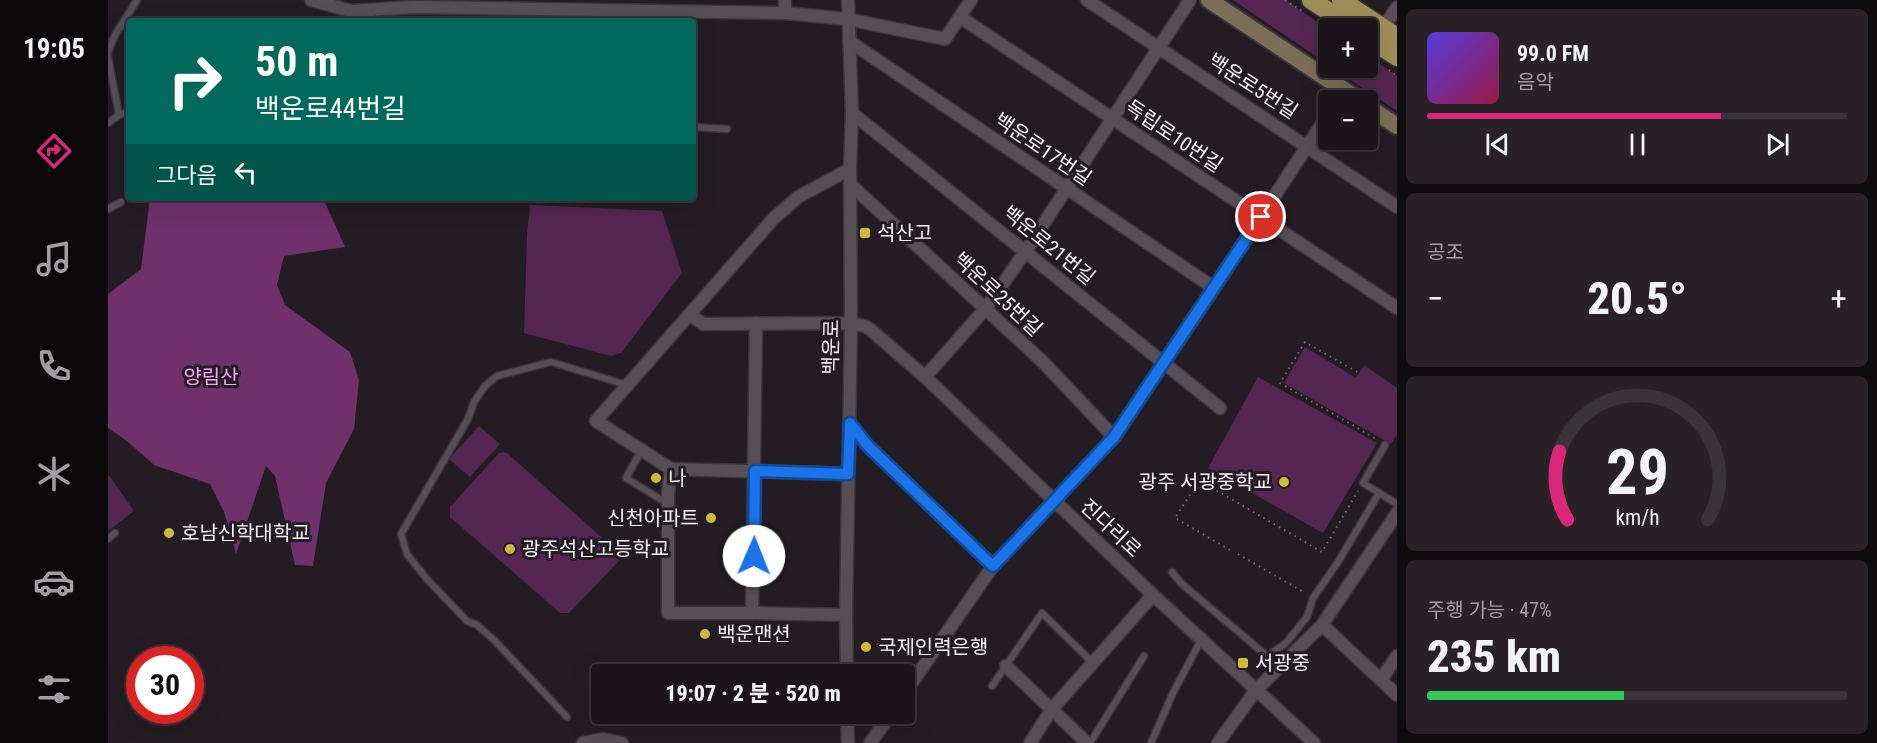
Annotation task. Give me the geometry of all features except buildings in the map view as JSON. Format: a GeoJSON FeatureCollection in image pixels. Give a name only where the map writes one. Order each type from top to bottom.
{"type":"FeatureCollection","features":[{"type":"Feature","properties":{"kind":"main road"},"geometry":{"type":"LineString","coordinates":[[1311,0],[1339,18]]}},
{"type":"Feature","properties":{"kind":"main road"},"geometry":{"type":"LineString","coordinates":[[1341,0],[1381,36],[1397,57]]}},
{"type":"Feature","properties":{"kind":"street"},"geometry":{"type":"LineString","coordinates":[[311,0],[371,16],[414,7],[586,5],[640,13],[785,6],[945,39],[971,0]]}},
{"type":"Feature","properties":{"kind":"street","name":"백운로"},"geometry":{"type":"LineString","coordinates":[[847,664],[852,113],[848,0]]}},
{"type":"Feature","properties":{"kind":"street","name":"백운로5번길"},"geometry":{"type":"LineString","coordinates":[[1087,0],[1397,207]]}},
{"type":"Feature","properties":{"kind":"street"},"geometry":{"type":"LineString","coordinates":[[924,376],[986,308],[1190,0]]}},
{"type":"Feature","properties":{"kind":"street"},"geometry":{"type":"LineString","coordinates":[[1209,0],[1332,90]]}},
{"type":"Feature","properties":{"kind":"street"},"geometry":{"type":"LineString","coordinates":[[1381,36],[1397,7]]}},
{"type":"Feature","properties":{"kind":"street","name":"독립로10번길"},"geometry":{"type":"LineString","coordinates":[[960,17],[1397,308]]}},
{"type":"Feature","properties":{"kind":"street","name":"백운로17번길"},"geometry":{"type":"LineString","coordinates":[[849,41],[1215,288]]}},
{"type":"Feature","properties":{"kind":"street","name":"백운로21번길"},"geometry":{"type":"LineString","coordinates":[[852,113],[1220,408]]}},
{"type":"Feature","properties":{"kind":"street"},"geometry":{"type":"LineString","coordinates":[[1378,114],[1397,126]]}},
{"type":"Feature","properties":{"kind":"street"},"geometry":{"type":"LineString","coordinates":[[915,678],[993,566],[1114,437],[1215,288],[1318,129]]}},
{"type":"Feature","properties":{"kind":"street"},"geometry":{"type":"LineString","coordinates":[[848,474],[671,470],[596,421],[773,219],[798,197],[850,168]]}},
{"type":"Feature","properties":{"kind":"street","name":"백운로25번길"},"geometry":{"type":"LineString","coordinates":[[851,185],[986,308],[1114,437]]}},
{"type":"Feature","properties":{"kind":"street"},"geometry":{"type":"LineString","coordinates":[[690,315],[703,324],[851,323]]}},
{"type":"Feature","properties":{"kind":"street"},"geometry":{"type":"LineString","coordinates":[[752,613],[756,323]]}},
{"type":"Feature","properties":{"kind":"street","name":"진다리로"},"geometry":{"type":"LineString","coordinates":[[851,323],[871,330],[924,376],[1153,595],[1314,743]]}},
{"type":"Feature","properties":{"kind":"street"},"geometry":{"type":"LineString","coordinates":[[850,423],[868,446],[993,566]]}},
{"type":"Feature","properties":{"kind":"street"},"geometry":{"type":"LineString","coordinates":[[671,470],[668,493],[668,614],[846,615]]}},
{"type":"Feature","properties":{"kind":"street"},"geometry":{"type":"LineString","coordinates":[[1218,743],[1256,690],[1322,625],[1397,513]]}},
{"type":"Feature","properties":{"kind":"street"},"geometry":{"type":"LineString","coordinates":[[1030,743],[1052,709],[1153,595]]}},
{"type":"Feature","properties":{"kind":"street"},"geometry":{"type":"LineString","coordinates":[[1322,625],[1397,694]]}},
{"type":"Feature","properties":{"kind":"street"},"geometry":{"type":"LineString","coordinates":[[1381,680],[1397,656]]}},
{"type":"Feature","properties":{"kind":"street"},"geometry":{"type":"LineString","coordinates":[[1006,666],[1089,743]]}},
{"type":"Feature","properties":{"kind":"street"},"geometry":{"type":"LineString","coordinates":[[847,724],[848,743]]}},
{"type":"Feature","properties":{"kind":"street"},"geometry":{"type":"LineString","coordinates":[[870,743],[884,724]]}},
{"type":"Feature","properties":{"kind":"street"},"geometry":{"type":"LineString","coordinates":[[583,743],[603,739],[622,743]]}},
{"type":"Feature","properties":{"kind":"lane"},"geometry":{"type":"LineString","coordinates":[[108,52],[115,35],[137,0]]}},
{"type":"Feature","properties":{"kind":"lane"},"geometry":{"type":"LineString","coordinates":[[108,57],[119,115]]}},
{"type":"Feature","properties":{"kind":"lane"},"geometry":{"type":"LineString","coordinates":[[108,123],[126,112]]}},
{"type":"Feature","properties":{"kind":"lane"},"geometry":{"type":"LineString","coordinates":[[696,127],[727,129]]}},
{"type":"Feature","properties":{"kind":"lane"},"geometry":{"type":"LineString","coordinates":[[108,209],[121,202]]}},
{"type":"Feature","properties":{"kind":"lane"},"geometry":{"type":"LineString","coordinates":[[567,717],[494,640],[467,621],[426,578],[407,554],[401,534],[468,419],[474,402],[485,386],[498,376],[551,362],[627,385]]}},
{"type":"Feature","properties":{"kind":"lane"},"geometry":{"type":"LineString","coordinates":[[1385,444],[1363,483],[1397,504]]}},
{"type":"Feature","properties":{"kind":"lane"},"geometry":{"type":"LineString","coordinates":[[642,450],[626,478],[660,499]]}},
{"type":"Feature","properties":{"kind":"lane"},"geometry":{"type":"LineString","coordinates":[[1172,572],[1182,584],[1267,656],[1286,643],[1307,617],[1313,598],[1338,562],[1378,493]]}},
{"type":"Feature","properties":{"kind":"lane"},"geometry":{"type":"LineString","coordinates":[[108,539],[115,533]]}},
{"type":"Feature","properties":{"kind":"lane"},"geometry":{"type":"LineString","coordinates":[[992,686],[1042,613],[1094,663]]}},
{"type":"Feature","properties":{"kind":"lane"},"geometry":{"type":"LineString","coordinates":[[1151,743],[1173,693],[1201,639]]}},
{"type":"Feature","properties":{"kind":"lane"},"geometry":{"type":"LineString","coordinates":[[1089,743],[1144,656]]}},
{"type":"Feature","properties":{"kind":"path"},"geometry":{"type":"LineString","coordinates":[[1357,372],[1305,342],[1280,383],[1385,444]]}},
{"type":"Feature","properties":{"kind":"path"},"geometry":{"type":"LineString","coordinates":[[1230,550],[1175,518],[1193,490],[1202,482],[1322,552],[1363,483]]}},
{"type":"Feature","properties":{"kind":"path"},"geometry":{"type":"LineString","coordinates":[[1238,554],[1313,598]]}},
{"type":"Feature","properties":{"kind":"shaded area"},"geometry":{"type":"Polygon","coordinates":[[[1233,0],[1285,0],[1318,22],[1318,58],[1233,0]]]}},
{"type":"Feature","properties":{"kind":"shaded area"},"geometry":{"type":"Polygon","coordinates":[[[1378,63],[1397,76],[1397,111],[1378,98],[1378,90],[1366,90],[1348,78],[1378,78],[1378,63]]]}},
{"type":"Feature","properties":{"kind":"shaded area"},"geometry":{"type":"Polygon","coordinates":[[[530,205],[662,211],[682,273],[621,353],[611,356],[524,333],[530,205]]]}},
{"type":"Feature","properties":{"kind":"shaded area"},"geometry":{"type":"Polygon","coordinates":[[[1305,347],[1356,378],[1364,365],[1397,388],[1397,434],[1391,444],[1284,383],[1305,347]]]}},
{"type":"Feature","properties":{"kind":"shaded area"},"geometry":{"type":"Polygon","coordinates":[[[1258,377],[1377,443],[1323,533],[1208,468],[1258,377]]]}},
{"type":"Feature","properties":{"kind":"shaded area"},"geometry":{"type":"Polygon","coordinates":[[[479,426],[500,444],[470,477],[449,459],[479,426]]]}},
{"type":"Feature","properties":{"kind":"shaded area"},"geometry":{"type":"Polygon","coordinates":[[[507,453],[617,551],[619,561],[569,613],[560,613],[450,517],[450,507],[498,454],[507,453]]]}},
{"type":"Feature","properties":{"kind":"shaded area"},"geometry":{"type":"Polygon","coordinates":[[[108,474],[134,511],[108,531],[108,474]]]}},
{"type":"Feature","properties":{"kind":"green space","name":"양림산"},"geometry":{"type":"Polygon","coordinates":[[[150,201],[324,201],[345,247],[284,256],[277,285],[285,305],[350,352],[359,380],[354,429],[326,483],[313,566],[295,565],[275,476],[266,466],[236,554],[224,512],[210,484],[154,465],[108,428],[108,294],[141,269],[150,201]]]}},
{"type":"Feature","properties":{"kind":"place","name":"석산고"},"geometry":{"type":"Point","coordinates":[865,233]}},
{"type":"Feature","properties":{"kind":"place","name":"나"},"geometry":{"type":"Point","coordinates":[656,478]}},
{"type":"Feature","properties":{"kind":"place","name":"광주 서광중학교"},"geometry":{"type":"Point","coordinates":[1284,482]}},
{"type":"Feature","properties":{"kind":"place","name":"신천아파트"},"geometry":{"type":"Point","coordinates":[711,518]}},
{"type":"Feature","properties":{"kind":"place","name":"호남신학대학교"},"geometry":{"type":"Point","coordinates":[169,533]}},
{"type":"Feature","properties":{"kind":"place","name":"광주석산고등학교"},"geometry":{"type":"Point","coordinates":[510,549]}},
{"type":"Feature","properties":{"kind":"place","name":"백운맨션"},"geometry":{"type":"Point","coordinates":[705,634]}},
{"type":"Feature","properties":{"kind":"place","name":"국제인력은행"},"geometry":{"type":"Point","coordinates":[866,647]}},
{"type":"Feature","properties":{"kind":"place","name":"서광중"},"geometry":{"type":"Point","coordinates":[1243,663]}},
{"type":"Feature","properties":{"kind":"route"},"geometry":{"type":"LineString","coordinates":[[754,556],[755,471],[848,474],[850,423],[868,446],[993,566],[1114,437],[1261,217]]}}]}
